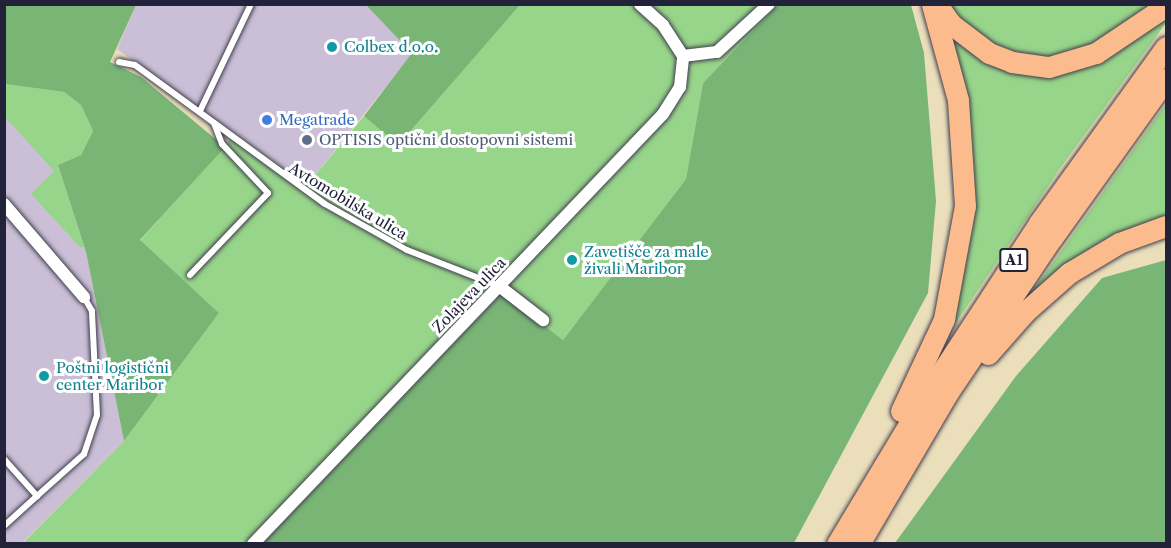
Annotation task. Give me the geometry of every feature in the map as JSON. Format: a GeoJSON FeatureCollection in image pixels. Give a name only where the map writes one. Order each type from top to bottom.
{"type":"FeatureCollection","features":[{"type":"Feature","properties":{"kind":"highway"},"geometry":{"type":"LineString","coordinates":[[872,482],[874,461],[910,396],[944,319],[965,206],[958,100],[932,4]]}},
{"type":"Feature","properties":{"kind":"highway"},"geometry":{"type":"LineString","coordinates":[[938,4],[951,24],[989,53],[1031,66],[1049,67],[1096,53],[1167,6]]}},
{"type":"Feature","properties":{"kind":"highway","name":"A1"},"geometry":{"type":"LineString","coordinates":[[837,543],[872,482],[1039,223],[1167,47]]}},
{"type":"Feature","properties":{"kind":"highway","name":"A1"},"geometry":{"type":"LineString","coordinates":[[859,543],[947,394],[1052,238],[1167,79]]}},
{"type":"Feature","properties":{"kind":"highway"},"geometry":{"type":"LineString","coordinates":[[947,394],[965,383],[1025,312],[1069,273],[1119,243],[1167,226]]}},
{"type":"Feature","properties":{"kind":"street"},"geometry":{"type":"LineString","coordinates":[[640,4],[663,25],[682,56],[717,52],[769,4]]}},
{"type":"Feature","properties":{"kind":"street","name":"Zolajeva ulica"},"geometry":{"type":"LineString","coordinates":[[253,543],[663,114],[680,87],[682,56]]}},
{"type":"Feature","properties":{"kind":"street"},"geometry":{"type":"LineString","coordinates":[[4,204],[84,297]]}},
{"type":"Feature","properties":{"kind":"street"},"geometry":{"type":"LineString","coordinates":[[499,285],[543,320]]}},
{"type":"Feature","properties":{"kind":"lane"},"geometry":{"type":"LineString","coordinates":[[200,111],[251,4]]}},
{"type":"Feature","properties":{"kind":"lane","name":"Avtomobilska ulica"},"geometry":{"type":"LineString","coordinates":[[119,62],[135,65],[325,204],[407,250],[499,285]]}},
{"type":"Feature","properties":{"kind":"lane"},"geometry":{"type":"LineString","coordinates":[[190,275],[268,193],[222,144],[213,123]]}},
{"type":"Feature","properties":{"kind":"lane"},"geometry":{"type":"LineString","coordinates":[[4,526],[84,454],[97,415],[92,311],[84,297]]}},
{"type":"Feature","properties":{"kind":"lane"},"geometry":{"type":"LineString","coordinates":[[4,459],[37,496]]}},
{"type":"Feature","properties":{"kind":"shaded area"},"geometry":{"type":"Polygon","coordinates":[[[365,4],[413,53],[307,185],[117,49],[136,5],[365,4]]]}},
{"type":"Feature","properties":{"kind":"shaded area"},"geometry":{"type":"Polygon","coordinates":[[[5,84],[58,165],[86,252],[124,441],[22,543],[5,544],[5,84]]]}},
{"type":"Feature","properties":{"kind":"green space"},"geometry":{"type":"Polygon","coordinates":[[[365,4],[520,5],[398,145],[364,116],[412,53],[365,4]]]}},
{"type":"Feature","properties":{"kind":"green space"},"geometry":{"type":"Polygon","coordinates":[[[5,5],[136,5],[110,62],[141,77],[225,147],[140,240],[219,313],[124,441],[86,252],[58,165],[81,155],[93,131],[81,105],[64,92],[5,84],[5,5]]]}},
{"type":"Feature","properties":{"kind":"green space"},"geometry":{"type":"Polygon","coordinates":[[[520,5],[778,5],[703,83],[686,179],[563,340],[502,293],[262,543],[22,544],[124,441],[219,313],[140,241],[235,134],[307,185],[364,116],[398,144],[520,5]]]}},
{"type":"Feature","properties":{"kind":"green space"},"geometry":{"type":"Polygon","coordinates":[[[778,5],[911,5],[924,53],[936,201],[928,293],[794,543],[262,544],[502,293],[563,340],[686,179],[703,83],[778,5]]]}},
{"type":"Feature","properties":{"kind":"green space"},"geometry":{"type":"Polygon","coordinates":[[[943,5],[1158,5],[1136,23],[1064,58],[1000,53],[943,5]]]}},
{"type":"Feature","properties":{"kind":"green space"},"geometry":{"type":"Polygon","coordinates":[[[1166,12],[1166,23],[1061,167],[953,327],[943,350],[938,349],[967,242],[942,19],[1038,73],[1166,12]]]}},
{"type":"Feature","properties":{"kind":"green space"},"geometry":{"type":"Polygon","coordinates":[[[5,84],[64,92],[81,105],[93,131],[81,155],[58,165],[84,247],[80,247],[31,194],[54,171],[5,117],[5,84]]]}},
{"type":"Feature","properties":{"kind":"green space"},"geometry":{"type":"Polygon","coordinates":[[[1166,104],[1166,220],[1013,316],[1045,274],[1166,104]]]}},
{"type":"Feature","properties":{"kind":"green space"},"geometry":{"type":"Polygon","coordinates":[[[1166,260],[1166,543],[895,543],[1016,376],[1102,278],[1166,260]]]}},
{"type":"Feature","properties":{"kind":"place","name":"Colbex d.o.o."},"geometry":{"type":"Point","coordinates":[332,47]}},
{"type":"Feature","properties":{"kind":"place","name":"Megatrade"},"geometry":{"type":"Point","coordinates":[267,120]}},
{"type":"Feature","properties":{"kind":"place","name":"OPTISIS optični dostopovni sistemi"},"geometry":{"type":"Point","coordinates":[307,140]}},
{"type":"Feature","properties":{"kind":"place","name":"Zavetišče za male živali Maribor"},"geometry":{"type":"Point","coordinates":[572,260]}},
{"type":"Feature","properties":{"kind":"place","name":"Poštni logistični center Maribor"},"geometry":{"type":"Point","coordinates":[44,376]}}]}
